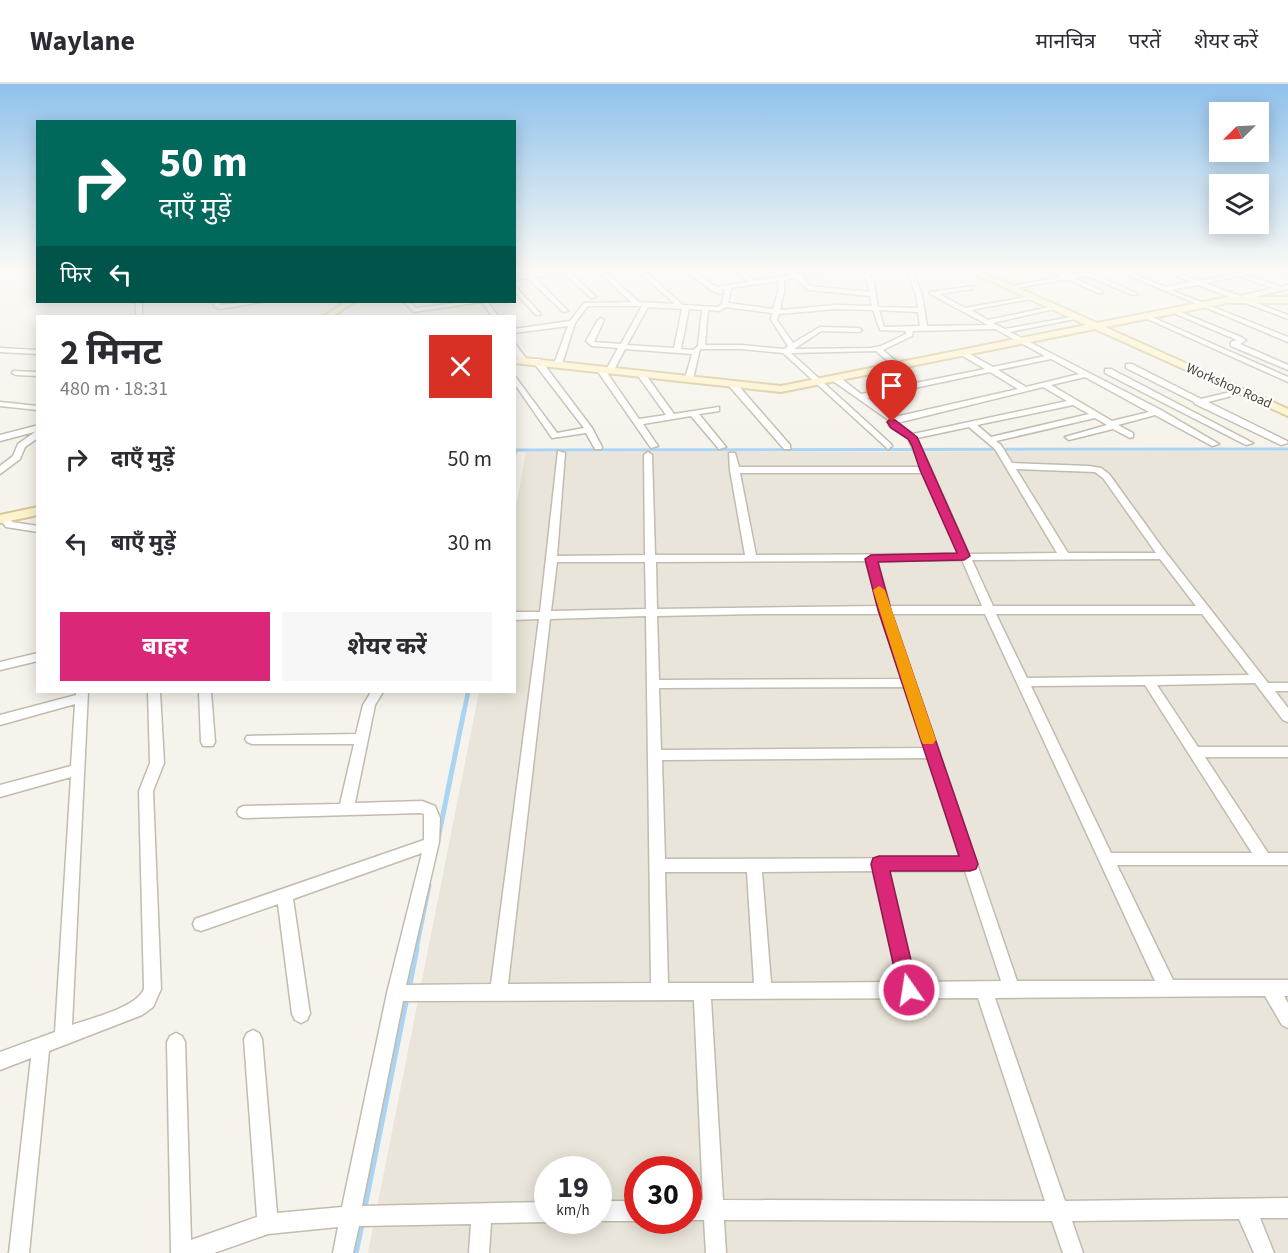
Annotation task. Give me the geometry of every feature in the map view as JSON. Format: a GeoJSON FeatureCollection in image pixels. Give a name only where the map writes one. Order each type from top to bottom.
{"type":"FeatureCollection","features":[{"type":"Feature","properties":{"kind":"street"},"geometry":{"type":"LineString","coordinates":[[516,331],[553,326]]}},
{"type":"Feature","properties":{"kind":"street"},"geometry":{"type":"LineString","coordinates":[[558,364],[571,326]]}},
{"type":"Feature","properties":{"kind":"street"},"geometry":{"type":"LineString","coordinates":[[598,326],[590,343],[677,350],[699,350],[715,346],[878,349],[910,335],[909,329]]}},
{"type":"Feature","properties":{"kind":"street"},"geometry":{"type":"LineString","coordinates":[[605,369],[633,326]]}},
{"type":"Feature","properties":{"kind":"street"},"geometry":{"type":"LineString","coordinates":[[677,350],[680,326]]}},
{"type":"Feature","properties":{"kind":"street"},"geometry":{"type":"LineString","coordinates":[[689,380],[699,350],[702,326]]}},
{"type":"Feature","properties":{"kind":"street"},"geometry":{"type":"LineString","coordinates":[[776,326],[788,348],[816,382],[888,446]]}},
{"type":"Feature","properties":{"kind":"street"},"geometry":{"type":"LineString","coordinates":[[879,326],[880,328],[909,329],[1000,329],[1022,326]]}},
{"type":"Feature","properties":{"kind":"street"},"geometry":{"type":"LineString","coordinates":[[993,326],[1215,444]]}},
{"type":"Feature","properties":{"kind":"street"},"geometry":{"type":"LineString","coordinates":[[519,360],[781,389],[1101,326]]}},
{"type":"Feature","properties":{"kind":"street","name":"Workshop Road"},"geometry":{"type":"LineString","coordinates":[[1101,326],[1288,413]]}},
{"type":"Feature","properties":{"kind":"street","name":"Workshop Road"},"geometry":{"type":"LineString","coordinates":[[1101,326],[1288,406]]}},
{"type":"Feature","properties":{"kind":"street"},"geometry":{"type":"LineString","coordinates":[[1166,326],[1288,380]]}},
{"type":"Feature","properties":{"kind":"street"},"geometry":{"type":"LineString","coordinates":[[1210,326],[1242,340],[1234,344],[1288,368]]}},
{"type":"Feature","properties":{"kind":"street"},"geometry":{"type":"LineString","coordinates":[[1253,326],[1288,340]]}},
{"type":"Feature","properties":{"kind":"street"},"geometry":{"type":"LineString","coordinates":[[788,348],[820,329],[860,330]]}},
{"type":"Feature","properties":{"kind":"street"},"geometry":{"type":"LineString","coordinates":[[878,349],[896,366]]}},
{"type":"Feature","properties":{"kind":"street"},"geometry":{"type":"LineString","coordinates":[[0,350],[36,352]]}},
{"type":"Feature","properties":{"kind":"street"},"geometry":{"type":"LineString","coordinates":[[964,353],[1024,389]]}},
{"type":"Feature","properties":{"kind":"street"},"geometry":{"type":"LineString","coordinates":[[860,397],[1051,357]]}},
{"type":"Feature","properties":{"kind":"street"},"geometry":{"type":"LineString","coordinates":[[537,361],[589,430],[598,447]]}},
{"type":"Feature","properties":{"kind":"street"},"geometry":{"type":"LineString","coordinates":[[1129,366],[1284,443]]}},
{"type":"Feature","properties":{"kind":"street"},"geometry":{"type":"LineString","coordinates":[[605,369],[638,422],[651,451],[654,755],[660,991]]}},
{"type":"Feature","properties":{"kind":"street"},"geometry":{"type":"LineString","coordinates":[[1108,371],[1249,443]]}},
{"type":"Feature","properties":{"kind":"street"},"geometry":{"type":"LineString","coordinates":[[16,373],[36,374]]}},
{"type":"Feature","properties":{"kind":"street"},"geometry":{"type":"LineString","coordinates":[[640,374],[672,417]]}},
{"type":"Feature","properties":{"kind":"street"},"geometry":{"type":"LineString","coordinates":[[836,379],[894,420],[1084,375]]}},
{"type":"Feature","properties":{"kind":"street"},"geometry":{"type":"LineString","coordinates":[[516,381],[555,436],[589,430]]}},
{"type":"Feature","properties":{"kind":"street"},"geometry":{"type":"LineString","coordinates":[[1043,384],[1130,435]]}},
{"type":"Feature","properties":{"kind":"street"},"geometry":{"type":"LineString","coordinates":[[733,385],[787,447]]}},
{"type":"Feature","properties":{"kind":"street"},"geometry":{"type":"LineString","coordinates":[[1069,437],[1240,392]]}},
{"type":"Feature","properties":{"kind":"street"},"geometry":{"type":"LineString","coordinates":[[916,445],[971,425],[1074,402]]}},
{"type":"Feature","properties":{"kind":"street"},"geometry":{"type":"LineString","coordinates":[[0,404],[36,408]]}},
{"type":"Feature","properties":{"kind":"street"},"geometry":{"type":"LineString","coordinates":[[638,422],[717,409]]}},
{"type":"Feature","properties":{"kind":"street"},"geometry":{"type":"LineString","coordinates":[[693,413],[722,447]]}},
{"type":"Feature","properties":{"kind":"street"},"geometry":{"type":"LineString","coordinates":[[990,440],[1096,415]]}},
{"type":"Feature","properties":{"kind":"street"},"geometry":{"type":"LineString","coordinates":[[894,420],[892,424],[916,445],[925,470],[989,610],[1168,989]]}},
{"type":"Feature","properties":{"kind":"street"},"geometry":{"type":"LineString","coordinates":[[971,425],[999,449],[1064,556]]}},
{"type":"Feature","properties":{"kind":"street"},"geometry":{"type":"LineString","coordinates":[[0,438],[36,429]]}},
{"type":"Feature","properties":{"kind":"street"},"geometry":{"type":"LineString","coordinates":[[0,471],[16,459],[19,448],[36,435]]}},
{"type":"Feature","properties":{"kind":"street"},"geometry":{"type":"LineString","coordinates":[[498,993],[552,559],[561,453]]}},
{"type":"Feature","properties":{"kind":"street"},"geometry":{"type":"LineString","coordinates":[[732,455],[751,558]]}},
{"type":"Feature","properties":{"kind":"street"},"geometry":{"type":"LineString","coordinates":[[1010,466],[1065,466],[1098,470],[1112,484],[1163,556],[1288,717]]}},
{"type":"Feature","properties":{"kind":"street"},"geometry":{"type":"LineString","coordinates":[[734,470],[925,470]]}},
{"type":"Feature","properties":{"kind":"street"},"geometry":{"type":"LineString","coordinates":[[0,532],[5,521],[36,511]]}},
{"type":"Feature","properties":{"kind":"street"},"geometry":{"type":"LineString","coordinates":[[5,521],[36,529]]}},
{"type":"Feature","properties":{"kind":"street"},"geometry":{"type":"LineString","coordinates":[[552,559],[1163,556]]}},
{"type":"Feature","properties":{"kind":"street"},"geometry":{"type":"LineString","coordinates":[[871,559],[885,610],[1012,990]]}},
{"type":"Feature","properties":{"kind":"street"},"geometry":{"type":"LineString","coordinates":[[516,616],[885,610],[1205,610]]}},
{"type":"Feature","properties":{"kind":"street"},"geometry":{"type":"LineString","coordinates":[[0,666],[36,657]]}},
{"type":"Feature","properties":{"kind":"street"},"geometry":{"type":"LineString","coordinates":[[1023,682],[1148,680],[1262,683],[1288,687]]}},
{"type":"Feature","properties":{"kind":"street"},"geometry":{"type":"LineString","coordinates":[[1148,680],[1264,859]]}},
{"type":"Feature","properties":{"kind":"street"},"geometry":{"type":"LineString","coordinates":[[653,684],[909,683]]}},
{"type":"Feature","properties":{"kind":"street"},"geometry":{"type":"LineString","coordinates":[[0,1061],[142,1007],[149,1000],[152,990],[146,791],[157,763],[154,693]]}},
{"type":"Feature","properties":{"kind":"street"},"geometry":{"type":"LineString","coordinates":[[205,693],[208,742]]}},
{"type":"Feature","properties":{"kind":"street"},"geometry":{"type":"LineString","coordinates":[[346,810],[369,705],[376,693]]}},
{"type":"Feature","properties":{"kind":"street"},"geometry":{"type":"LineString","coordinates":[[0,720],[82,695],[76,770],[63,1037]]}},
{"type":"Feature","properties":{"kind":"street"},"geometry":{"type":"LineString","coordinates":[[252,739],[361,739]]}},
{"type":"Feature","properties":{"kind":"street"},"geometry":{"type":"LineString","coordinates":[[1195,752],[1288,752]]}},
{"type":"Feature","properties":{"kind":"street"},"geometry":{"type":"LineString","coordinates":[[654,755],[933,753]]}},
{"type":"Feature","properties":{"kind":"street"},"geometry":{"type":"LineString","coordinates":[[0,791],[76,770]]}},
{"type":"Feature","properties":{"kind":"street"},"geometry":{"type":"LineString","coordinates":[[244,812],[426,808],[432,812],[434,820],[357,1216],[343,1253]]}},
{"type":"Feature","properties":{"kind":"street"},"geometry":{"type":"LineString","coordinates":[[201,924],[430,844]]}},
{"type":"Feature","properties":{"kind":"street"},"geometry":{"type":"LineString","coordinates":[[1107,859],[1288,859]]}},
{"type":"Feature","properties":{"kind":"street"},"geometry":{"type":"LineString","coordinates":[[754,864],[763,990]]}},
{"type":"Feature","properties":{"kind":"street"},"geometry":{"type":"LineString","coordinates":[[879,864],[909,990]]}},
{"type":"Feature","properties":{"kind":"street"},"geometry":{"type":"LineString","coordinates":[[657,866],[970,864]]}},
{"type":"Feature","properties":{"kind":"street"},"geometry":{"type":"LineString","coordinates":[[285,895],[301,1014]]}},
{"type":"Feature","properties":{"kind":"street"},"geometry":{"type":"LineString","coordinates":[[1270,988],[1288,1019]]}},
{"type":"Feature","properties":{"kind":"street"},"geometry":{"type":"LineString","coordinates":[[401,993],[1288,988]]}},
{"type":"Feature","properties":{"kind":"street"},"geometry":{"type":"LineString","coordinates":[[984,990],[1073,1253]]}},
{"type":"Feature","properties":{"kind":"street"},"geometry":{"type":"LineString","coordinates":[[702,991],[716,1253]]}},
{"type":"Feature","properties":{"kind":"street"},"geometry":{"type":"LineString","coordinates":[[253,1039],[268,1224]]}},
{"type":"Feature","properties":{"kind":"street"},"geometry":{"type":"LineString","coordinates":[[176,1042],[183,1253],[268,1224],[357,1216],[534,1212]]}},
{"type":"Feature","properties":{"kind":"street"},"geometry":{"type":"LineString","coordinates":[[18,1253],[41,1046]]}},
{"type":"Feature","properties":{"kind":"street"},"geometry":{"type":"LineString","coordinates":[[1245,1208],[1264,1253]]}},
{"type":"Feature","properties":{"kind":"street"},"geometry":{"type":"LineString","coordinates":[[702,1210],[1060,1211],[1288,1208]]}},
{"type":"Feature","properties":{"kind":"street"},"geometry":{"type":"LineString","coordinates":[[478,1253],[482,1212]]}},
{"type":"Feature","properties":{"kind":"shaded area"},"geometry":{"type":"Polygon","coordinates":[[[1288,451],[1288,1253],[368,1253],[479,693],[516,693],[516,507],[526,452],[1288,451]]]}},
{"type":"Feature","properties":{"kind":"waterway"},"geometry":{"type":"LineString","coordinates":[[516,450],[1288,449]]}},
{"type":"Feature","properties":{"kind":"waterway"},"geometry":{"type":"LineString","coordinates":[[464,712],[468,693]]}},
{"type":"Feature","properties":{"kind":"waterway"},"geometry":{"type":"LineString","coordinates":[[438,839],[464,711]]}},
{"type":"Feature","properties":{"kind":"waterway"},"geometry":{"type":"LineString","coordinates":[[416,949],[429,885]]}},
{"type":"Feature","properties":{"kind":"waterway"},"geometry":{"type":"LineString","coordinates":[[408,989],[416,948]]}},
{"type":"Feature","properties":{"kind":"waterway"},"geometry":{"type":"LineString","coordinates":[[363,1212],[406,997]]}},
{"type":"Feature","properties":{"kind":"waterway"},"geometry":{"type":"LineString","coordinates":[[355,1253],[362,1220]]}},
{"type":"Feature","properties":{"kind":"slow traffic"},"geometry":{"type":"LineString","coordinates":[[879,590],[928,740]]}},
{"type":"Feature","properties":{"kind":"route"},"geometry":{"type":"LineString","coordinates":[[892,422],[894,426],[912,437],[917,446],[925,470],[964,556],[871,559],[885,610],[970,864],[879,864],[909,990]]}}]}
